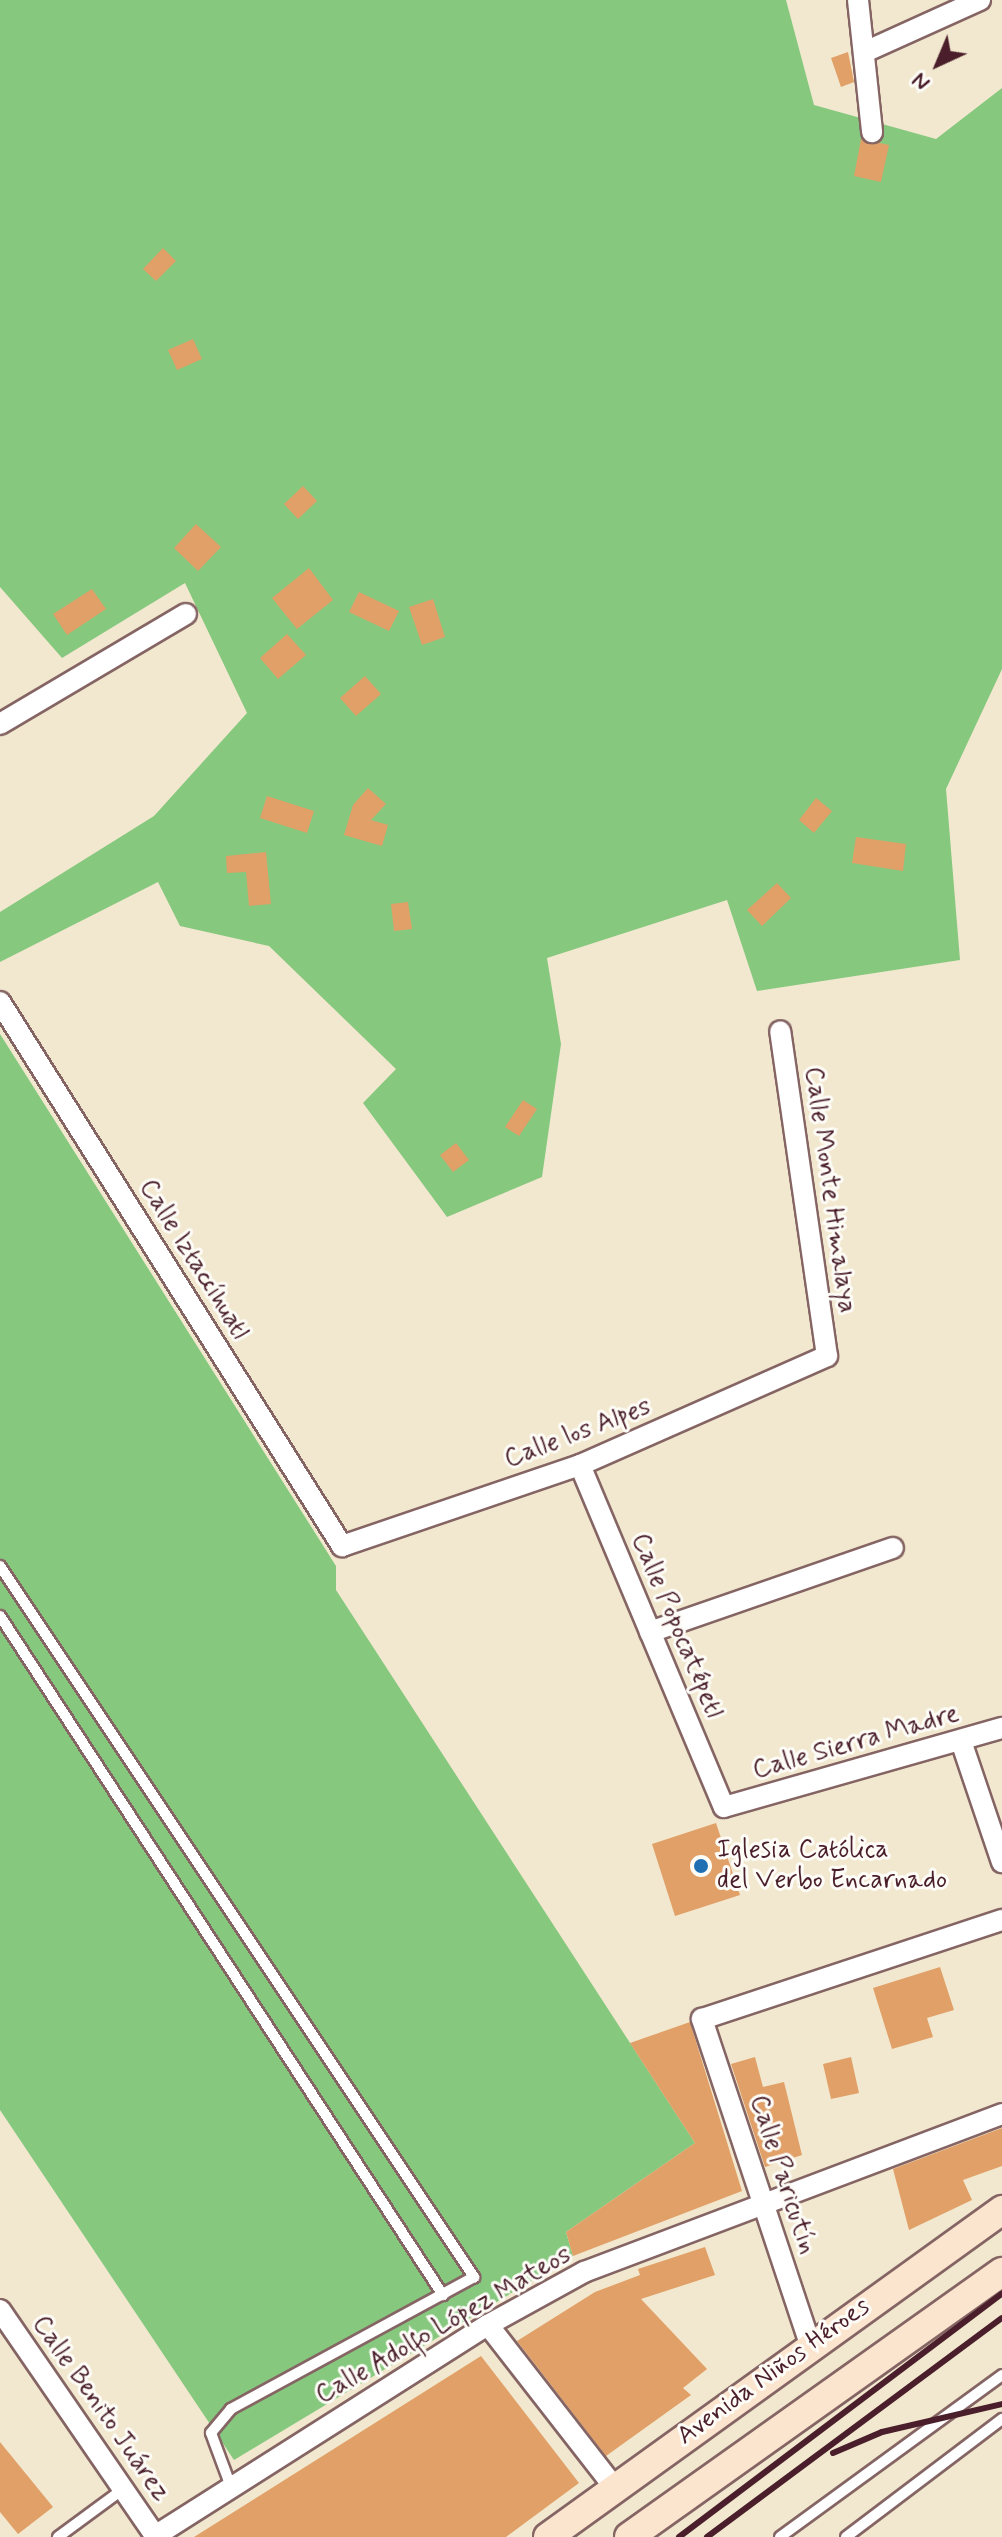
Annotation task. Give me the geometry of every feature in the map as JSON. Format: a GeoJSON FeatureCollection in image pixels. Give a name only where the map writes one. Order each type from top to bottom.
{"type":"FeatureCollection","features":[{"type":"Feature","properties":{"kind":"main road","name":"Avenida Niños Héroes"},"geometry":{"type":"LineString","coordinates":[[548,2537],[1002,2210]]}},
{"type":"Feature","properties":{"kind":"main road","name":"Avenida Niños Héroes"},"geometry":{"type":"LineString","coordinates":[[629,2537],[1002,2272]]}},
{"type":"Feature","properties":{"kind":"street"},"geometry":{"type":"LineString","coordinates":[[858,0],[867,51],[872,132]]}},
{"type":"Feature","properties":{"kind":"street"},"geometry":{"type":"LineString","coordinates":[[867,51],[980,0]]}},
{"type":"Feature","properties":{"kind":"street"},"geometry":{"type":"LineString","coordinates":[[0,724],[186,614]]}},
{"type":"Feature","properties":{"kind":"street","name":"Calle Iztaccíhuatl"},"geometry":{"type":"LineString","coordinates":[[0,1002],[342,1546]]}},
{"type":"Feature","properties":{"kind":"street","name":"Calle Monte Himalaya"},"geometry":{"type":"LineString","coordinates":[[780,1031],[827,1356]]}},
{"type":"Feature","properties":{"kind":"street","name":"Calle los Alpes"},"geometry":{"type":"LineString","coordinates":[[342,1546],[580,1465],[827,1356]]}},
{"type":"Feature","properties":{"kind":"street","name":"Calle Popocatépetl"},"geometry":{"type":"LineString","coordinates":[[580,1465],[724,1807]]}},
{"type":"Feature","properties":{"kind":"street"},"geometry":{"type":"LineString","coordinates":[[650,1632],[893,1548]]}},
{"type":"Feature","properties":{"kind":"street","name":"Calle Sierra Madre"},"geometry":{"type":"LineString","coordinates":[[724,1807],[1002,1728]]}},
{"type":"Feature","properties":{"kind":"street"},"geometry":{"type":"LineString","coordinates":[[961,1741],[1002,1862]]}},
{"type":"Feature","properties":{"kind":"street","name":"Calle Paricutín"},"geometry":{"type":"LineString","coordinates":[[811,2347],[702,2019],[1002,1920]]}},
{"type":"Feature","properties":{"kind":"street","name":"Calle Adolfo López Mateos"},"geometry":{"type":"LineString","coordinates":[[156,2536],[230,2484],[488,2325],[584,2272],[763,2199],[1002,2114]]}},
{"type":"Feature","properties":{"kind":"street","name":"Calle Benito Juárez"},"geometry":{"type":"LineString","coordinates":[[0,2310],[156,2536]]}},
{"type":"Feature","properties":{"kind":"street"},"geometry":{"type":"LineString","coordinates":[[488,2325],[615,2488]]}},
{"type":"Feature","properties":{"kind":"lane"},"geometry":{"type":"LineString","coordinates":[[0,1566],[474,2277],[231,2409],[211,2433],[230,2484]]}},
{"type":"Feature","properties":{"kind":"lane"},"geometry":{"type":"LineString","coordinates":[[0,1616],[443,2295]]}},
{"type":"Feature","properties":{"kind":"lane"},"geometry":{"type":"LineString","coordinates":[[780,2537],[1002,2375]]}},
{"type":"Feature","properties":{"kind":"lane"},"geometry":{"type":"LineString","coordinates":[[846,2537],[1002,2419]]}},
{"type":"Feature","properties":{"kind":"lane"},"geometry":{"type":"LineString","coordinates":[[58,2537],[123,2489]]}},
{"type":"Feature","properties":{"kind":"green space"},"geometry":{"type":"Polygon","coordinates":[[[0,0],[786,0],[814,105],[936,139],[1002,88],[1002,669],[946,789],[960,960],[757,991],[727,900],[547,958],[561,1044],[542,1177],[447,1217],[363,1103],[396,1069],[269,946],[180,926],[158,882],[0,962],[0,912],[154,816],[247,713],[185,583],[62,658],[0,587],[0,0]]]}},
{"type":"Feature","properties":{"kind":"green space"},"geometry":{"type":"Polygon","coordinates":[[[0,1034],[336,1566],[336,1590],[695,2143],[566,2232],[573,2256],[234,2460],[0,2110],[0,1034]]]}},
{"type":"Feature","properties":{"kind":"building"},"geometry":{"type":"Polygon","coordinates":[[[848,52],[854,82],[841,87],[831,58],[848,52]]]}},
{"type":"Feature","properties":{"kind":"building"},"geometry":{"type":"Polygon","coordinates":[[[861,139],[889,145],[881,182],[854,176],[861,139]]]}},
{"type":"Feature","properties":{"kind":"building"},"geometry":{"type":"Polygon","coordinates":[[[163,248],[176,261],[156,281],[143,269],[163,248]]]}},
{"type":"Feature","properties":{"kind":"building"},"geometry":{"type":"Polygon","coordinates":[[[193,339],[202,359],[177,370],[168,350],[193,339]]]}},
{"type":"Feature","properties":{"kind":"building"},"geometry":{"type":"Polygon","coordinates":[[[303,486],[317,501],[298,519],[284,504],[303,486]]]}},
{"type":"Feature","properties":{"kind":"building"},"geometry":{"type":"Polygon","coordinates":[[[196,524],[221,547],[198,571],[174,548],[196,524]]]}},
{"type":"Feature","properties":{"kind":"building"},"geometry":{"type":"Polygon","coordinates":[[[309,568],[333,600],[297,629],[272,598],[309,568]]]}},
{"type":"Feature","properties":{"kind":"building"},"geometry":{"type":"Polygon","coordinates":[[[92,589],[106,609],[67,635],[53,614],[92,589]]]}},
{"type":"Feature","properties":{"kind":"building"},"geometry":{"type":"Polygon","coordinates":[[[359,592],[399,611],[389,631],[349,612],[359,592]]]}},
{"type":"Feature","properties":{"kind":"building"},"geometry":{"type":"Polygon","coordinates":[[[433,599],[445,637],[422,645],[409,607],[433,599]]]}},
{"type":"Feature","properties":{"kind":"building"},"geometry":{"type":"Polygon","coordinates":[[[287,634],[306,655],[278,679],[260,658],[287,634]]]}},
{"type":"Feature","properties":{"kind":"building"},"geometry":{"type":"Polygon","coordinates":[[[365,676],[381,694],[356,716],[340,698],[365,676]]]}},
{"type":"Feature","properties":{"kind":"building"},"geometry":{"type":"Polygon","coordinates":[[[368,788],[386,804],[371,820],[388,825],[382,846],[344,835],[353,805],[368,788]]]}},
{"type":"Feature","properties":{"kind":"building"},"geometry":{"type":"Polygon","coordinates":[[[267,796],[314,811],[307,833],[260,818],[267,796]]]}},
{"type":"Feature","properties":{"kind":"building"},"geometry":{"type":"Polygon","coordinates":[[[816,798],[832,811],[814,833],[799,820],[816,798]]]}},
{"type":"Feature","properties":{"kind":"building"},"geometry":{"type":"Polygon","coordinates":[[[856,837],[906,844],[903,871],[852,863],[856,837]]]}},
{"type":"Feature","properties":{"kind":"building"},"geometry":{"type":"Polygon","coordinates":[[[266,852],[271,904],[249,906],[246,872],[227,873],[226,856],[266,852]]]}},
{"type":"Feature","properties":{"kind":"building"},"geometry":{"type":"Polygon","coordinates":[[[777,883],[791,898],[762,926],[747,910],[777,883]]]}},
{"type":"Feature","properties":{"kind":"building"},"geometry":{"type":"Polygon","coordinates":[[[408,902],[412,929],[394,931],[391,904],[408,902]]]}},
{"type":"Feature","properties":{"kind":"building"},"geometry":{"type":"Polygon","coordinates":[[[523,1100],[537,1109],[519,1136],[505,1127],[523,1100]]]}},
{"type":"Feature","properties":{"kind":"building"},"geometry":{"type":"Polygon","coordinates":[[[456,1143],[469,1160],[453,1172],[440,1155],[456,1143]]]}},
{"type":"Feature","properties":{"kind":"building"},"geometry":{"type":"Polygon","coordinates":[[[716,1823],[740,1895],[675,1916],[652,1844],[716,1823]]]}},
{"type":"Feature","properties":{"kind":"building"},"geometry":{"type":"Polygon","coordinates":[[[940,1967],[954,2010],[927,2018],[933,2037],[892,2049],[873,1988],[940,1967]]]}},
{"type":"Feature","properties":{"kind":"building"},"geometry":{"type":"Polygon","coordinates":[[[690,2022],[742,2191],[573,2256],[566,2232],[695,2143],[630,2043],[690,2022]]]}},
{"type":"Feature","properties":{"kind":"building"},"geometry":{"type":"Polygon","coordinates":[[[755,2057],[763,2087],[784,2082],[802,2155],[765,2167],[731,2064],[755,2057]]]}},
{"type":"Feature","properties":{"kind":"building"},"geometry":{"type":"Polygon","coordinates":[[[851,2057],[859,2093],[831,2099],[823,2064],[851,2057]]]}},
{"type":"Feature","properties":{"kind":"building"},"geometry":{"type":"Polygon","coordinates":[[[1002,2128],[1002,2166],[963,2180],[972,2200],[909,2230],[893,2169],[1002,2128]]]}},
{"type":"Feature","properties":{"kind":"building"},"geometry":{"type":"Polygon","coordinates":[[[705,2247],[715,2275],[641,2299],[707,2369],[683,2388],[691,2395],[606,2456],[517,2341],[595,2292],[640,2275],[638,2269],[705,2247]]]}},
{"type":"Feature","properties":{"kind":"building"},"geometry":{"type":"Polygon","coordinates":[[[481,2356],[579,2483],[506,2537],[194,2537],[481,2356]]]}},
{"type":"Feature","properties":{"kind":"building"},"geometry":{"type":"Polygon","coordinates":[[[0,2442],[53,2507],[18,2534],[0,2512],[0,2442]]]}},
{"type":"Feature","properties":{"kind":"railway"},"geometry":{"type":"LineString","coordinates":[[679,2537],[1002,2294]]}},
{"type":"Feature","properties":{"kind":"railway"},"geometry":{"type":"LineString","coordinates":[[707,2537],[1002,2318]]}},
{"type":"Feature","properties":{"kind":"railway"},"geometry":{"type":"LineString","coordinates":[[833,2453],[882,2432],[1002,2404]]}},
{"type":"Feature","properties":{"kind":"place","name":"Iglesia Católica del Verbo Encarnado"},"geometry":{"type":"Point","coordinates":[701,1866]}}]}
